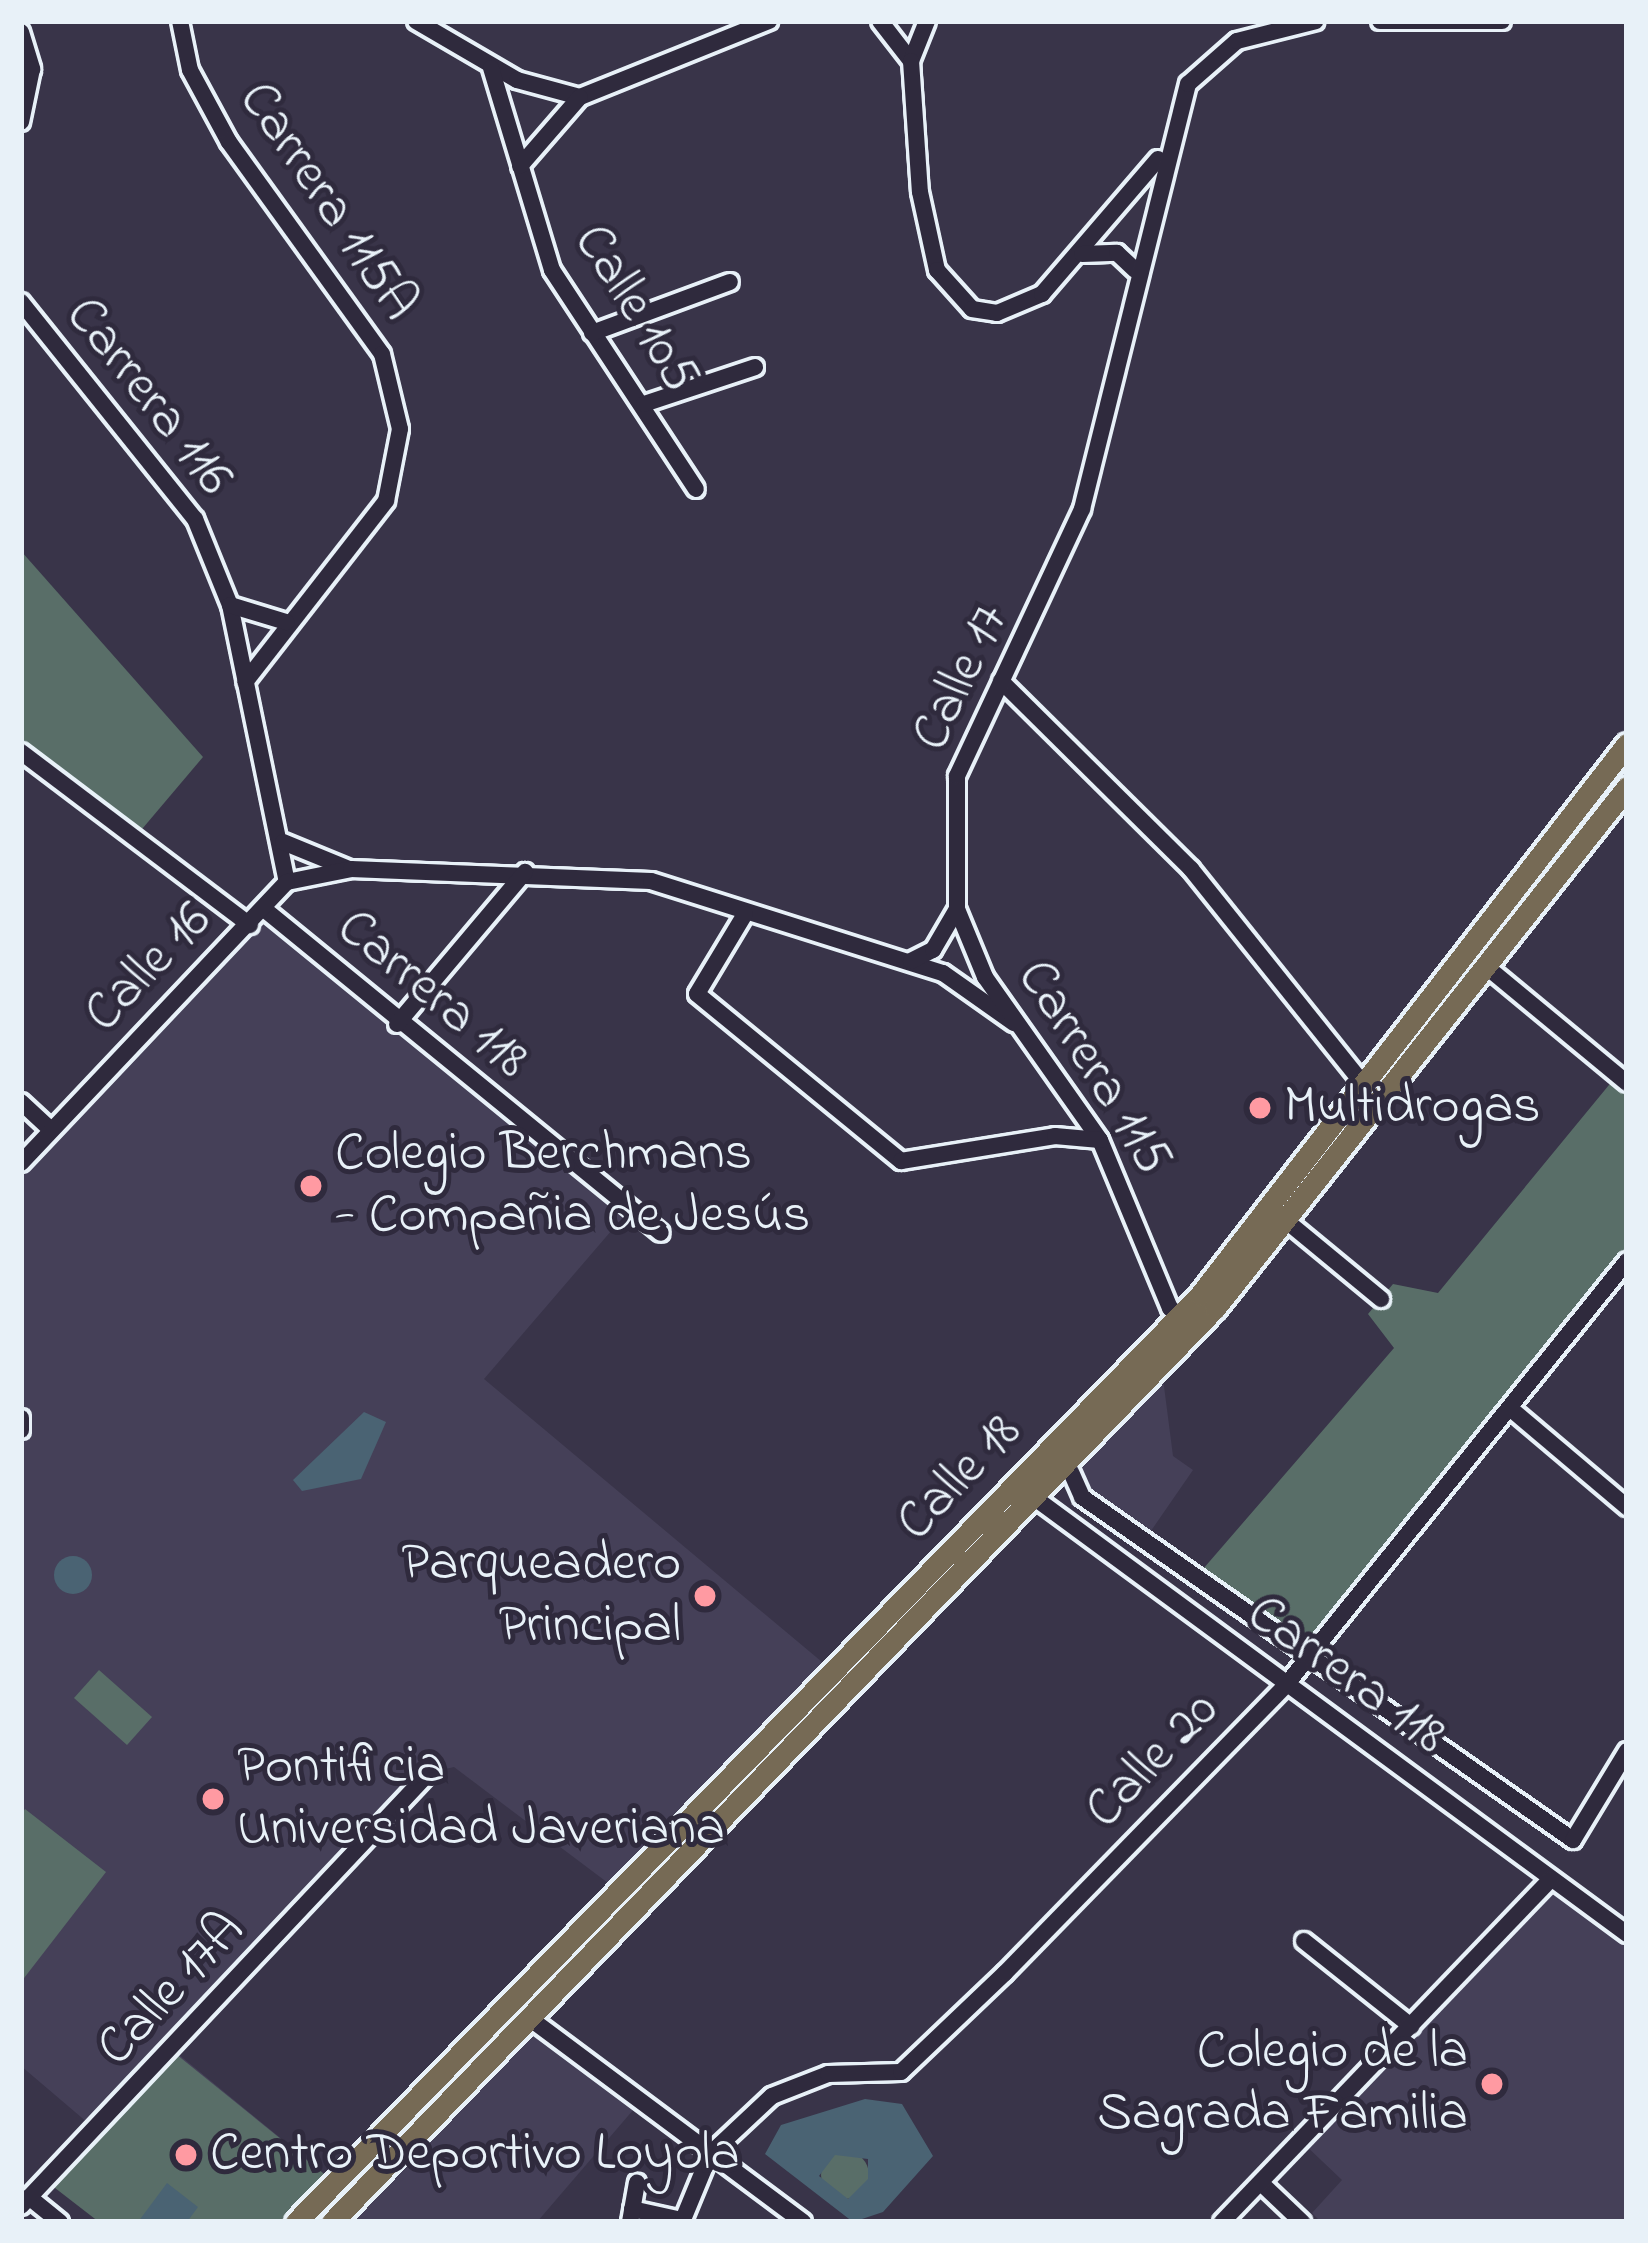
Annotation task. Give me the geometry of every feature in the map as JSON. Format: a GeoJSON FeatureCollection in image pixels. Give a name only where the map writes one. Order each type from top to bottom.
{"type":"FeatureCollection","features":[{"type":"Feature","properties":{"kind":"main road","name":"Calle 18"},"geometry":{"type":"LineString","coordinates":[[1187,1323],[1360,1080],[1627,744]]}},
{"type":"Feature","properties":{"kind":"main road","name":"Calle 18"},"geometry":{"type":"LineString","coordinates":[[296,2222],[1289,1224],[1627,788]]}},
{"type":"Feature","properties":{"kind":"main road","name":"Calle 18"},"geometry":{"type":"LineString","coordinates":[[332,2222],[1024,1490]]}},
{"type":"Feature","properties":{"kind":"street","name":"Carrera 115A"},"geometry":{"type":"LineString","coordinates":[[180,21],[190,70],[229,142],[382,354],[400,429],[386,501],[324,590],[286,622]]}},
{"type":"Feature","properties":{"kind":"street"},"geometry":{"type":"LineString","coordinates":[[416,21],[491,68],[580,98]]}},
{"type":"Feature","properties":{"kind":"street"},"geometry":{"type":"LineString","coordinates":[[520,166],[580,98],[769,21]]}},
{"type":"Feature","properties":{"kind":"street"},"geometry":{"type":"LineString","coordinates":[[880,21],[911,61]]}},
{"type":"Feature","properties":{"kind":"street"},"geometry":{"type":"LineString","coordinates":[[927,21],[911,61],[920,192],[951,293],[972,309],[1018,308],[1082,254],[1162,154]]}},
{"type":"Feature","properties":{"kind":"street","name":"Calle 17"},"geometry":{"type":"LineString","coordinates":[[957,909],[957,776],[1082,509],[1162,154],[1188,84],[1211,57],[1316,21]]}},
{"type":"Feature","properties":{"kind":"street"},"geometry":{"type":"LineString","coordinates":[[1380,21],[1502,21]]}},
{"type":"Feature","properties":{"kind":"street"},"geometry":{"type":"LineString","coordinates":[[21,32],[32,69],[21,122]]}},
{"type":"Feature","properties":{"kind":"street","name":"Calle 105"},"geometry":{"type":"LineString","coordinates":[[491,68],[552,270],[696,489]]}},
{"type":"Feature","properties":{"kind":"street"},"geometry":{"type":"LineString","coordinates":[[1082,254],[1117,253],[1135,270]]}},
{"type":"Feature","properties":{"kind":"street"},"geometry":{"type":"LineString","coordinates":[[592,333],[730,282]]}},
{"type":"Feature","properties":{"kind":"street","name":"Carrera 116"},"geometry":{"type":"LineString","coordinates":[[21,302],[195,519],[230,605],[254,761],[284,842],[287,882]]}},
{"type":"Feature","properties":{"kind":"street"},"geometry":{"type":"LineString","coordinates":[[644,404],[755,367]]}},
{"type":"Feature","properties":{"kind":"street"},"geometry":{"type":"LineString","coordinates":[[230,605],[286,622],[245,682]]}},
{"type":"Feature","properties":{"kind":"street"},"geometry":{"type":"LineString","coordinates":[[1001,681],[1191,869],[1360,1080]]}},
{"type":"Feature","properties":{"kind":"street","name":"Carrera 118"},"geometry":{"type":"LineString","coordinates":[[21,752],[250,925]]}},
{"type":"Feature","properties":{"kind":"street"},"geometry":{"type":"LineString","coordinates":[[284,842],[351,869]]}},
{"type":"Feature","properties":{"kind":"street"},"geometry":{"type":"LineString","coordinates":[[287,882],[351,869],[651,880],[745,914],[911,961],[1014,1023]]}},
{"type":"Feature","properties":{"kind":"street"},"geometry":{"type":"LineString","coordinates":[[397,1024],[525,872]]}},
{"type":"Feature","properties":{"kind":"street","name":"Calle 16"},"geometry":{"type":"LineString","coordinates":[[21,1163],[287,882]]}},
{"type":"Feature","properties":{"kind":"street","name":"Carrera 118"},"geometry":{"type":"LineString","coordinates":[[264,908],[397,1024],[661,1233]]}},
{"type":"Feature","properties":{"kind":"street"},"geometry":{"type":"LineString","coordinates":[[911,961],[933,950],[957,909]]}},
{"type":"Feature","properties":{"kind":"street","name":"Carrera 115"},"geometry":{"type":"LineString","coordinates":[[957,909],[1014,1023],[1078,1102],[1100,1140],[1187,1323]]}},
{"type":"Feature","properties":{"kind":"street"},"geometry":{"type":"LineString","coordinates":[[745,914],[697,994],[883,1150],[919,1164],[1055,1136],[1100,1140]]}},
{"type":"Feature","properties":{"kind":"street"},"geometry":{"type":"LineString","coordinates":[[1488,968],[1627,1083]]}},
{"type":"Feature","properties":{"kind":"street"},"geometry":{"type":"LineString","coordinates":[[21,1102],[51,1130]]}},
{"type":"Feature","properties":{"kind":"street"},"geometry":{"type":"LineString","coordinates":[[1055,1136],[1078,1102]]}},
{"type":"Feature","properties":{"kind":"street"},"geometry":{"type":"LineString","coordinates":[[1289,1224],[1381,1299]]}},
{"type":"Feature","properties":{"kind":"street","name":"Calle 20"},"geometry":{"type":"LineString","coordinates":[[682,2221],[710,2154],[805,2081],[901,2072],[1286,1685],[1627,1261]]}},
{"type":"Feature","properties":{"kind":"street"},"geometry":{"type":"LineString","coordinates":[[1511,1409],[1627,1507]]}},
{"type":"Feature","properties":{"kind":"street"},"geometry":{"type":"LineString","coordinates":[[1071,1472],[1082,1497],[1574,1840],[1627,1751]]}},
{"type":"Feature","properties":{"kind":"street","name":"Carrera 118"},"geometry":{"type":"LineString","coordinates":[[1024,1490],[1627,1934]]}},
{"type":"Feature","properties":{"kind":"street","name":"Calle 17A"},"geometry":{"type":"LineString","coordinates":[[25,2202],[428,1774]]}},
{"type":"Feature","properties":{"kind":"street"},"geometry":{"type":"LineString","coordinates":[[1222,2222],[1551,1879]]}},
{"type":"Feature","properties":{"kind":"street"},"geometry":{"type":"LineString","coordinates":[[1304,1941],[1411,2026]]}},
{"type":"Feature","properties":{"kind":"street"},"geometry":{"type":"LineString","coordinates":[[528,2017],[803,2222]]}},
{"type":"Feature","properties":{"kind":"street"},"geometry":{"type":"LineString","coordinates":[[637,2183],[631,2216],[682,2221]]}},
{"type":"Feature","properties":{"kind":"street"},"geometry":{"type":"LineString","coordinates":[[1261,2183],[1302,2222]]}},
{"type":"Feature","properties":{"kind":"street"},"geometry":{"type":"LineString","coordinates":[[25,2202],[60,2222]]}},
{"type":"Feature","properties":{"kind":"shaded area","name":"Pontificia Universidad Javeriana"},"geometry":{"type":"Polygon","coordinates":[[[264,909],[630,1209],[484,1379],[834,1672],[616,1889],[454,1767],[428,1773],[172,2049],[334,2182],[99,2222],[95,2129],[21,2066],[21,1163],[264,909]]]}},
{"type":"Feature","properties":{"kind":"shaded area"},"geometry":{"type":"Polygon","coordinates":[[[1161,1363],[1173,1456],[1193,1470],[1144,1541],[1082,1497],[1072,1456],[1161,1363]]]}},
{"type":"Feature","properties":{"kind":"shaded area","name":"Colegio de la Sagrada Familia"},"geometry":{"type":"Polygon","coordinates":[[[1551,1879],[1627,1934],[1627,2222],[1321,2222],[1312,2213],[1342,2180],[1302,2142],[1551,1879]]]}},
{"type":"Feature","properties":{"kind":"shaded area"},"geometry":{"type":"Polygon","coordinates":[[[528,2017],[640,2102],[537,2222],[332,2222],[528,2017]]]}},
{"type":"Feature","properties":{"kind":"green space"},"geometry":{"type":"Polygon","coordinates":[[[21,551],[203,757],[137,835],[21,752],[21,551]]]}},
{"type":"Feature","properties":{"kind":"green space"},"geometry":{"type":"Polygon","coordinates":[[[1618,1074],[1627,1080],[1627,1261],[1309,1657],[1197,1576],[1394,1348],[1368,1314],[1393,1284],[1438,1293],[1618,1074]]]}},
{"type":"Feature","properties":{"kind":"green space"},"geometry":{"type":"Polygon","coordinates":[[[99,1670],[152,1717],[127,1745],[74,1698],[99,1670]]]}},
{"type":"Feature","properties":{"kind":"green space"},"geometry":{"type":"Polygon","coordinates":[[[25,1809],[106,1872],[21,1982],[21,1815],[25,1809]]]}},
{"type":"Feature","properties":{"kind":"green space","name":"Centro Deportivo Loyola"},"geometry":{"type":"Polygon","coordinates":[[[171,2050],[334,2182],[296,2222],[99,2222],[46,2181],[171,2050]]]}},
{"type":"Feature","properties":{"kind":"green space"},"geometry":{"type":"Polygon","coordinates":[[[845,2151],[862,2158],[869,2175],[862,2192],[845,2199],[828,2192],[821,2175],[828,2158],[845,2151]]]}},
{"type":"Feature","properties":{"kind":"water"},"geometry":{"type":"Polygon","coordinates":[[[364,1412],[386,1422],[361,1479],[302,1491],[293,1480],[364,1412]]]}},
{"type":"Feature","properties":{"kind":"water"},"geometry":{"type":"Polygon","coordinates":[[[73,1556],[86,1562],[92,1575],[86,1588],[73,1594],[60,1588],[54,1575],[60,1562],[73,1556]]]}},
{"type":"Feature","properties":{"kind":"water"},"geometry":{"type":"Polygon","coordinates":[[[865,2099],[902,2104],[933,2156],[883,2212],[853,2222],[765,2154],[781,2125],[865,2099]],[[835,2155],[819,2176],[848,2199],[868,2179],[868,2159],[835,2155]]]}},
{"type":"Feature","properties":{"kind":"water"},"geometry":{"type":"Polygon","coordinates":[[[167,2183],[198,2207],[187,2222],[138,2222],[167,2183]]]}},
{"type":"Feature","properties":{"kind":"place","name":"Multidrogas"},"geometry":{"type":"Point","coordinates":[1260,1108]}},
{"type":"Feature","properties":{"kind":"place","name":"Colegio Berchmans - Compañia de Jesús"},"geometry":{"type":"Point","coordinates":[311,1186]}},
{"type":"Feature","properties":{"kind":"place","name":"Parqueadero Principal"},"geometry":{"type":"Point","coordinates":[705,1596]}},
{"type":"Feature","properties":{"kind":"place","name":"Pontificia Universidad Javeriana"},"geometry":{"type":"Point","coordinates":[213,1799]}},
{"type":"Feature","properties":{"kind":"place","name":"Colegio de la Sagrada Familia"},"geometry":{"type":"Point","coordinates":[1492,2084]}},
{"type":"Feature","properties":{"kind":"place","name":"Centro Deportivo Loyola"},"geometry":{"type":"Point","coordinates":[186,2155]}}]}
